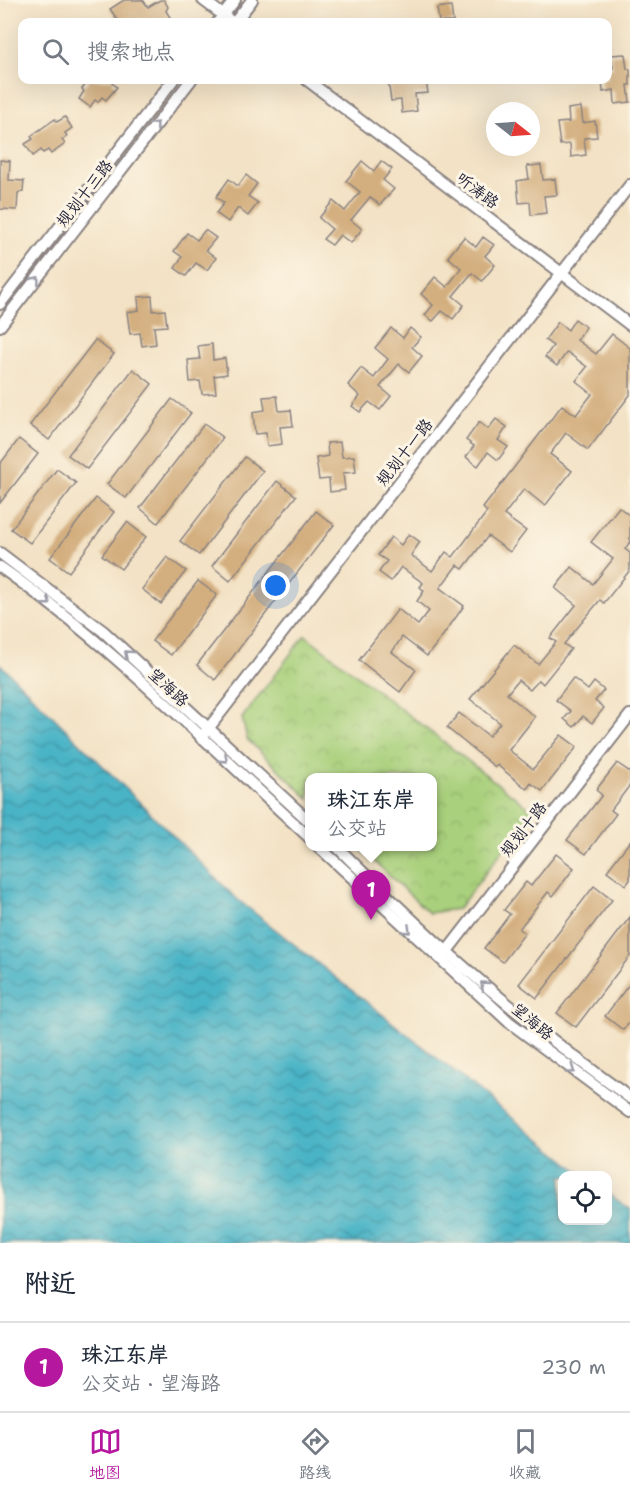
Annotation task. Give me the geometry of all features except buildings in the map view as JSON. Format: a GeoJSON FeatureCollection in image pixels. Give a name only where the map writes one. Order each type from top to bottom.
{"type":"FeatureCollection","features":[{"type":"Feature","properties":{"kind":"street"},"geometry":{"type":"LineString","coordinates":[[203,0],[219,18]]}},
{"type":"Feature","properties":{"kind":"street"},"geometry":{"type":"LineString","coordinates":[[221,18],[235,0]]}},
{"type":"Feature","properties":{"kind":"street"},"geometry":{"type":"LineString","coordinates":[[237,18],[252,0]]}},
{"type":"Feature","properties":{"kind":"street","name":"规划十三路"},"geometry":{"type":"LineString","coordinates":[[0,304],[170,84]]}},
{"type":"Feature","properties":{"kind":"street","name":"规划十三路"},"geometry":{"type":"LineString","coordinates":[[0,326],[188,84]]}},
{"type":"Feature","properties":{"kind":"street","name":"听涛路"},"geometry":{"type":"LineString","coordinates":[[312,84],[630,325]]}},
{"type":"Feature","properties":{"kind":"street","name":"规划十一路"},"geometry":{"type":"LineString","coordinates":[[201,738],[630,185]]}},
{"type":"Feature","properties":{"kind":"street","name":"望海路"},"geometry":{"type":"LineString","coordinates":[[0,553],[103,631],[305,818]]}},
{"type":"Feature","properties":{"kind":"street","name":"望海路"},"geometry":{"type":"LineString","coordinates":[[0,567],[55,608],[94,641],[305,834]]}},
{"type":"Feature","properties":{"kind":"street","name":"规划十路"},"geometry":{"type":"LineString","coordinates":[[444,956],[630,715]]}},
{"type":"Feature","properties":{"kind":"street","name":"望海路"},"geometry":{"type":"LineString","coordinates":[[324,851],[444,956],[630,1098]]}},
{"type":"Feature","properties":{"kind":"street","name":"望海路"},"geometry":{"type":"LineString","coordinates":[[341,851],[517,1028],[630,1112]]}},
{"type":"Feature","properties":{"kind":"green space"},"geometry":{"type":"Polygon","coordinates":[[[305,635],[533,811],[458,909],[429,913],[363,851],[437,851],[437,773],[305,773],[305,795],[247,739],[242,718],[305,635]]]}},
{"type":"Feature","properties":{"kind":"water"},"geometry":{"type":"Polygon","coordinates":[[[0,664],[237,899],[579,1171],[558,1171],[558,1225],[612,1225],[612,1197],[630,1209],[630,1243],[0,1243],[0,664]]]}},
{"type":"Feature","properties":{"kind":"place","name":"珠江东岸"},"geometry":{"type":"Point","coordinates":[371,920]}}]}
